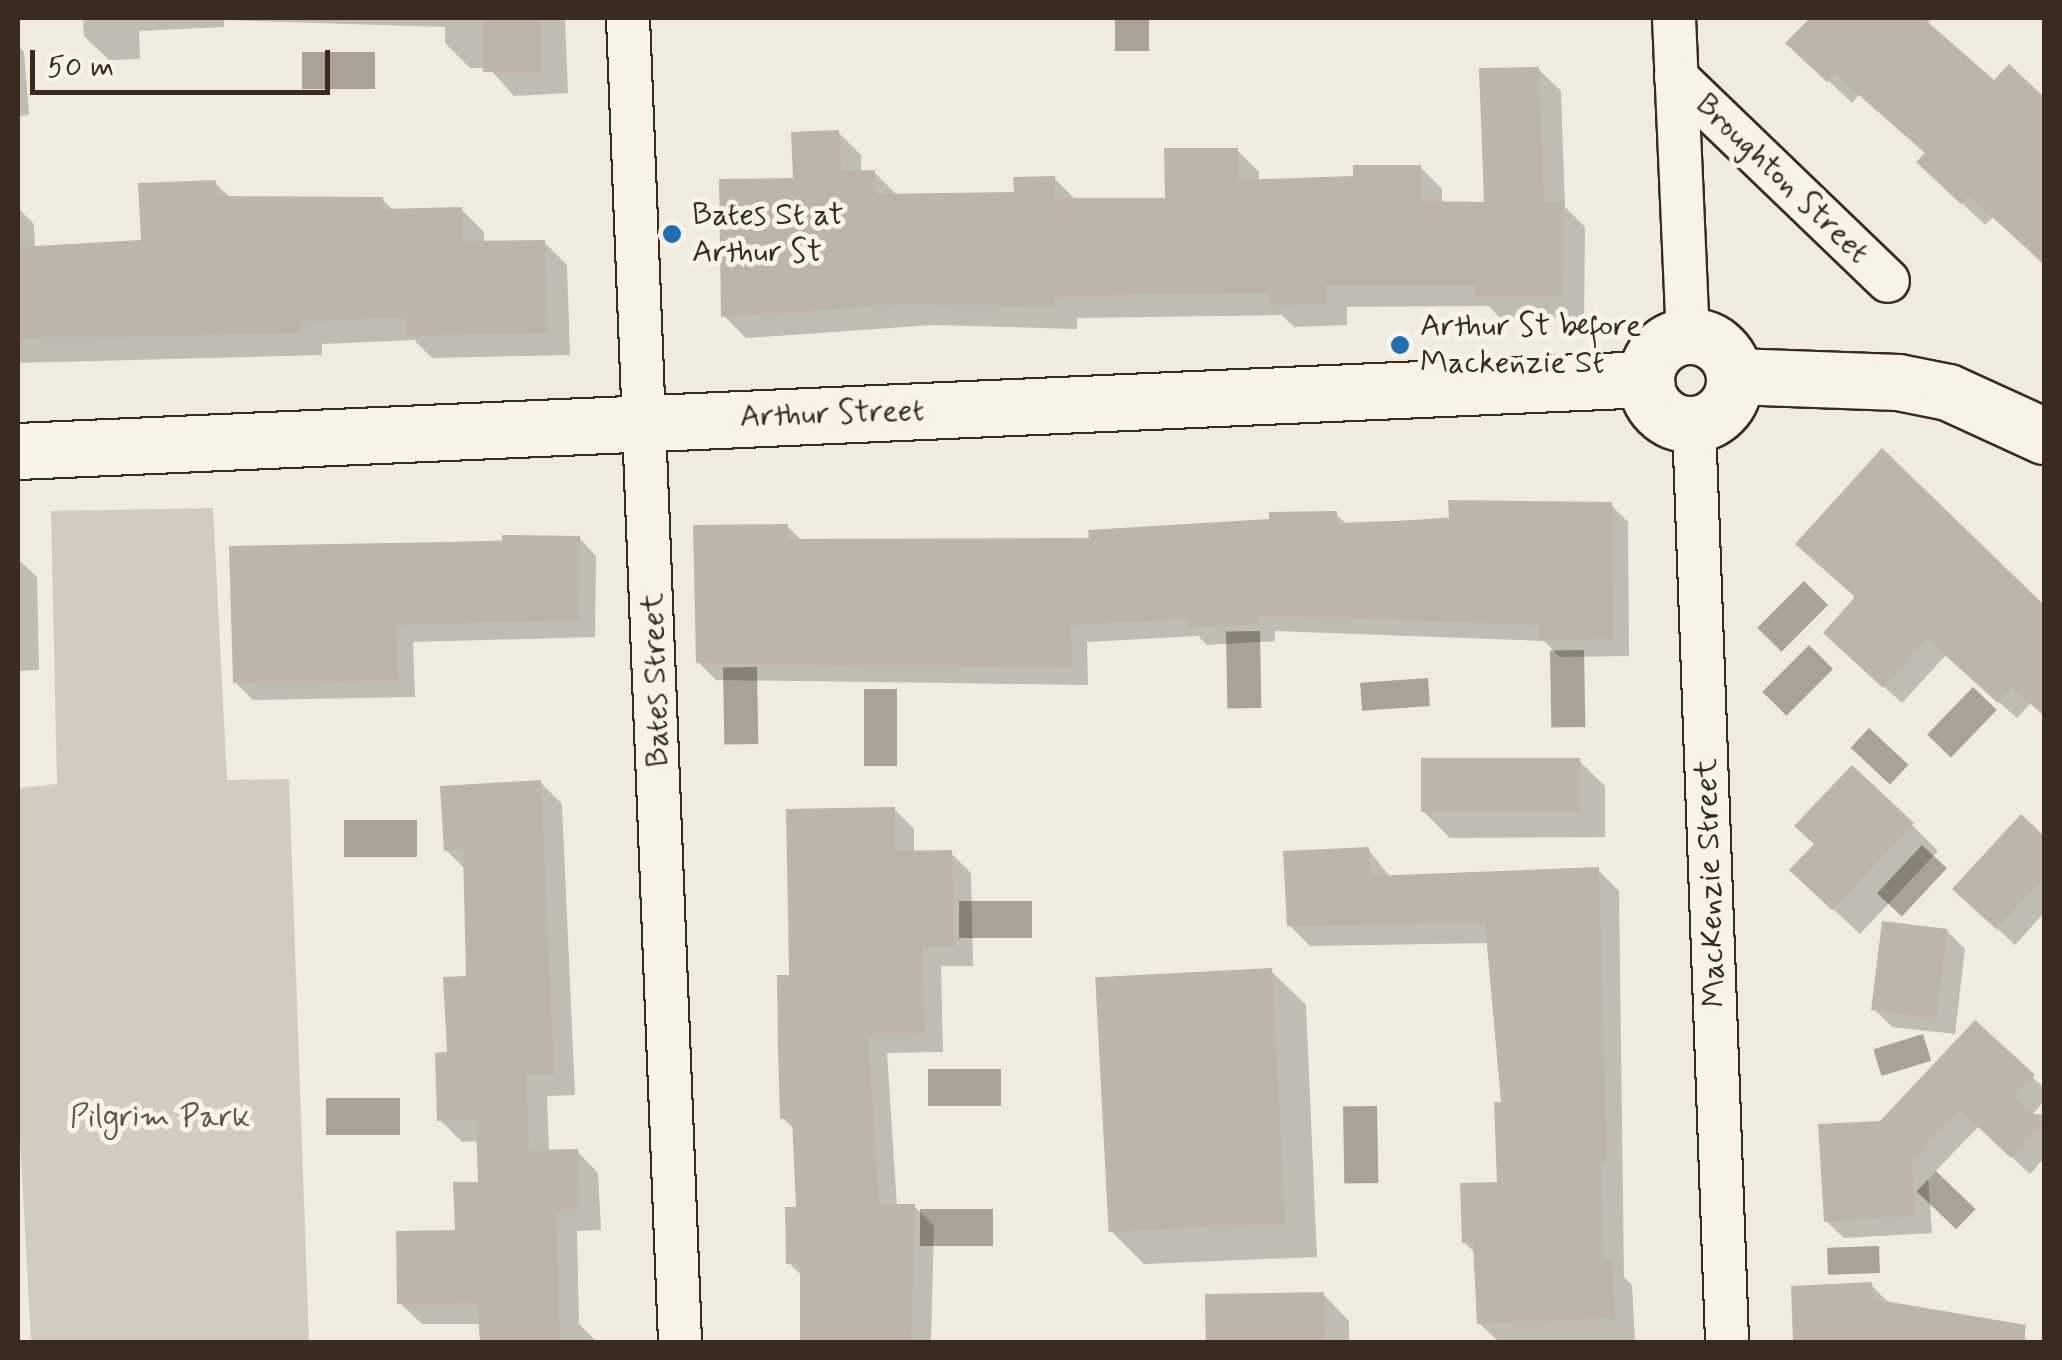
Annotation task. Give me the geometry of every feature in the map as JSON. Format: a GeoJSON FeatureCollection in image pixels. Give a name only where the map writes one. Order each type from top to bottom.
{"type":"FeatureCollection","features":[{"type":"Feature","properties":{"kind":"main road"},"geometry":{"type":"LineString","coordinates":[[1688,336],[1724,351],[1734,376],[1728,402],[1694,423],[1660,412],[1646,379],[1663,344],[1688,336]]}},
{"type":"Feature","properties":{"kind":"main road"},"geometry":{"type":"LineString","coordinates":[[1734,376],[1898,382],[1948,392],[2044,436]]}},
{"type":"Feature","properties":{"kind":"main road","name":"Arthur Street"},"geometry":{"type":"LineString","coordinates":[[18,452],[1646,379]]}},
{"type":"Feature","properties":{"kind":"street","name":"Bates Street"},"geometry":{"type":"LineString","coordinates":[[628,18],[647,422],[680,1342]]}},
{"type":"Feature","properties":{"kind":"street"},"geometry":{"type":"LineString","coordinates":[[1674,18],[1688,336]]}},
{"type":"Feature","properties":{"kind":"street","name":"Broughton Street"},"geometry":{"type":"LineString","coordinates":[[1676,77],[1888,281]]}},
{"type":"Feature","properties":{"kind":"street","name":"MacKenzie Street"},"geometry":{"type":"LineString","coordinates":[[1694,423],[1727,1342]]}},
{"type":"Feature","properties":{"kind":"green space","name":"Pilgrim Park"},"geometry":{"type":"Polygon","coordinates":[[[213,508],[227,780],[289,779],[309,1342],[31,1342],[18,1101],[18,788],[57,784],[51,511],[213,508]]]}},
{"type":"Feature","properties":{"kind":"shaded area"},"geometry":{"type":"Polygon","coordinates":[[[1115,18],[1149,18],[1149,51],[1115,51],[1115,18]]]}},
{"type":"Feature","properties":{"kind":"shaded area"},"geometry":{"type":"Polygon","coordinates":[[[302,52],[375,52],[375,89],[302,89],[302,52]]]}},
{"type":"Feature","properties":{"kind":"shaded area"},"geometry":{"type":"Polygon","coordinates":[[[1804,581],[1828,605],[1781,652],[1757,628],[1804,581]]]}},
{"type":"Feature","properties":{"kind":"shaded area"},"geometry":{"type":"Polygon","coordinates":[[[1260,631],[1261,708],[1227,709],[1226,632],[1260,631]]]}},
{"type":"Feature","properties":{"kind":"shaded area"},"geometry":{"type":"Polygon","coordinates":[[[1809,645],[1833,669],[1786,716],[1762,692],[1809,645]]]}},
{"type":"Feature","properties":{"kind":"shaded area"},"geometry":{"type":"Polygon","coordinates":[[[1584,650],[1585,727],[1551,728],[1550,651],[1584,650]]]}},
{"type":"Feature","properties":{"kind":"shaded area"},"geometry":{"type":"Polygon","coordinates":[[[757,667],[758,744],[724,745],[723,668],[757,667]]]}},
{"type":"Feature","properties":{"kind":"shaded area"},"geometry":{"type":"Polygon","coordinates":[[[1428,678],[1430,706],[1362,711],[1360,683],[1428,678]]]}},
{"type":"Feature","properties":{"kind":"shaded area"},"geometry":{"type":"Polygon","coordinates":[[[1973,687],[1997,710],[1951,757],[1927,734],[1973,687]]]}},
{"type":"Feature","properties":{"kind":"shaded area"},"geometry":{"type":"Polygon","coordinates":[[[864,689],[897,689],[897,766],[864,766],[864,689]]]}},
{"type":"Feature","properties":{"kind":"shaded area"},"geometry":{"type":"Polygon","coordinates":[[[1869,728],[1908,765],[1890,785],[1851,748],[1869,728]]]}},
{"type":"Feature","properties":{"kind":"shaded area"},"geometry":{"type":"Polygon","coordinates":[[[344,820],[417,820],[417,857],[344,857],[344,820]]]}},
{"type":"Feature","properties":{"kind":"shaded area"},"geometry":{"type":"Polygon","coordinates":[[[1922,845],[1947,868],[1902,916],[1877,893],[1922,845]]]}},
{"type":"Feature","properties":{"kind":"shaded area"},"geometry":{"type":"Polygon","coordinates":[[[959,901],[1032,901],[1032,938],[959,938],[959,901]]]}},
{"type":"Feature","properties":{"kind":"shaded area"},"geometry":{"type":"Polygon","coordinates":[[[1923,1034],[1931,1061],[1881,1076],[1873,1049],[1923,1034]]]}},
{"type":"Feature","properties":{"kind":"shaded area"},"geometry":{"type":"Polygon","coordinates":[[[928,1069],[1001,1069],[1001,1106],[928,1106],[928,1069]]]}},
{"type":"Feature","properties":{"kind":"shaded area"},"geometry":{"type":"Polygon","coordinates":[[[326,1098],[400,1098],[400,1135],[326,1135],[326,1098]]]}},
{"type":"Feature","properties":{"kind":"shaded area"},"geometry":{"type":"Polygon","coordinates":[[[1377,1106],[1378,1183],[1344,1184],[1343,1107],[1377,1106]]]}},
{"type":"Feature","properties":{"kind":"shaded area"},"geometry":{"type":"Polygon","coordinates":[[[1936,1171],[1976,1209],[1956,1229],[1917,1191],[1936,1171]]]}},
{"type":"Feature","properties":{"kind":"shaded area"},"geometry":{"type":"Polygon","coordinates":[[[920,1209],[993,1209],[993,1246],[920,1246],[920,1209]]]}},
{"type":"Feature","properties":{"kind":"shaded area"},"geometry":{"type":"Polygon","coordinates":[[[1879,1246],[1880,1273],[1828,1275],[1827,1248],[1879,1246]]]}},
{"type":"Feature","properties":{"kind":"building"},"geometry":{"type":"Polygon","coordinates":[[[483,18],[541,18],[541,72],[483,72],[483,18]]]}},
{"type":"Feature","properties":{"kind":"building"},"geometry":{"type":"Polygon","coordinates":[[[1810,18],[1923,18],[1994,80],[2009,64],[2044,97],[2044,263],[1968,196],[1961,204],[1916,162],[1925,153],[1835,74],[1827,82],[1785,43],[1810,18]]]}},
{"type":"Feature","properties":{"kind":"building"},"geometry":{"type":"Polygon","coordinates":[[[1539,67],[1544,202],[1564,202],[1563,296],[1474,296],[1475,285],[1326,285],[1326,303],[1269,306],[1269,293],[1148,294],[1055,297],[1055,308],[909,304],[721,317],[719,179],[793,178],[791,132],[839,130],[841,171],[875,170],[876,194],[1014,192],[1013,177],[1055,176],[1055,198],[1165,198],[1164,148],[1238,148],[1238,180],[1353,176],[1353,165],[1421,165],[1421,201],[1484,202],[1479,68],[1539,67]]]}},
{"type":"Feature","properties":{"kind":"building"},"geometry":{"type":"Polygon","coordinates":[[[216,180],[217,196],[383,197],[384,209],[462,207],[463,241],[545,240],[548,333],[407,336],[406,317],[300,322],[300,333],[18,339],[18,247],[141,240],[138,183],[216,180]]]}},
{"type":"Feature","properties":{"kind":"building"},"geometry":{"type":"Polygon","coordinates":[[[1882,448],[2044,605],[2044,716],[2012,687],[1998,703],[1927,639],[1883,688],[1823,633],[1855,597],[1795,544],[1882,448]]]}},
{"type":"Feature","properties":{"kind":"building"},"geometry":{"type":"Polygon","coordinates":[[[1448,500],[1612,502],[1613,639],[1539,640],[1539,625],[1258,615],[1259,624],[1187,628],[1186,619],[1071,625],[1072,668],[696,663],[693,525],[788,524],[788,539],[1089,538],[1088,530],[1269,519],[1269,512],[1337,511],[1337,523],[1449,519],[1448,500]]]}},
{"type":"Feature","properties":{"kind":"building"},"geometry":{"type":"Polygon","coordinates":[[[502,535],[580,536],[579,620],[396,625],[398,680],[233,683],[229,546],[502,541],[502,535]]]}},
{"type":"Feature","properties":{"kind":"building"},"geometry":{"type":"Polygon","coordinates":[[[1421,758],[1580,758],[1580,812],[1421,812],[1421,758]]]}},
{"type":"Feature","properties":{"kind":"building"},"geometry":{"type":"Polygon","coordinates":[[[1852,765],[1914,823],[1832,910],[1789,870],[1814,844],[1794,826],[1852,765]]]}},
{"type":"Feature","properties":{"kind":"building"},"geometry":{"type":"Polygon","coordinates":[[[541,780],[554,1075],[526,1075],[529,1150],[578,1149],[580,1209],[556,1210],[560,1342],[480,1342],[477,1303],[397,1304],[396,1231],[455,1230],[453,1182],[478,1182],[476,1120],[437,1121],[435,1053],[447,1052],[443,977],[466,976],[463,850],[444,851],[440,786],[541,780]]]}},
{"type":"Feature","properties":{"kind":"building"},"geometry":{"type":"Polygon","coordinates":[[[895,807],[895,851],[952,850],[954,947],[922,947],[925,1033],[868,1034],[879,1204],[915,1204],[911,1342],[800,1342],[800,1264],[786,1264],[785,1207],[796,1207],[792,1119],[780,1119],[778,1049],[777,975],[789,975],[786,809],[895,807]]]}},
{"type":"Feature","properties":{"kind":"building"},"geometry":{"type":"Polygon","coordinates":[[[2021,814],[2044,836],[2044,877],[1996,929],[1952,889],[2021,814]]]}},
{"type":"Feature","properties":{"kind":"building"},"geometry":{"type":"Polygon","coordinates":[[[1369,847],[1371,876],[1599,867],[1607,1162],[1601,1162],[1604,1262],[1612,1261],[1615,1318],[1477,1324],[1473,1243],[1462,1243],[1460,1183],[1497,1182],[1494,1102],[1501,1102],[1485,923],[1287,926],[1283,851],[1369,847]]]}},
{"type":"Feature","properties":{"kind":"building"},"geometry":{"type":"Polygon","coordinates":[[[1882,921],[1948,929],[1937,1018],[1871,1010],[1882,921]]]}},
{"type":"Feature","properties":{"kind":"building"},"geometry":{"type":"Polygon","coordinates":[[[1272,968],[1285,1223],[1109,1232],[1095,977],[1272,968]]]}},
{"type":"Feature","properties":{"kind":"building"},"geometry":{"type":"Polygon","coordinates":[[[1975,1020],[2035,1075],[2015,1097],[2043,1123],[2011,1158],[1960,1110],[1912,1161],[1915,1216],[1824,1222],[1818,1124],[1880,1121],[1975,1020]]]}},
{"type":"Feature","properties":{"kind":"building"},"geometry":{"type":"Polygon","coordinates":[[[1872,1282],[1873,1299],[2026,1325],[2024,1342],[1793,1342],[1791,1286],[1872,1282]]]}},
{"type":"Feature","properties":{"kind":"building"},"geometry":{"type":"Polygon","coordinates":[[[1324,1292],[1325,1342],[1206,1342],[1205,1294],[1324,1292]]]}},
{"type":"Feature","properties":{"kind":"place","name":"Bates St at Arthur St"},"geometry":{"type":"Point","coordinates":[672,234]}},
{"type":"Feature","properties":{"kind":"place","name":"Arthur St before Mackenzie St"},"geometry":{"type":"Point","coordinates":[1400,345]}}]}
